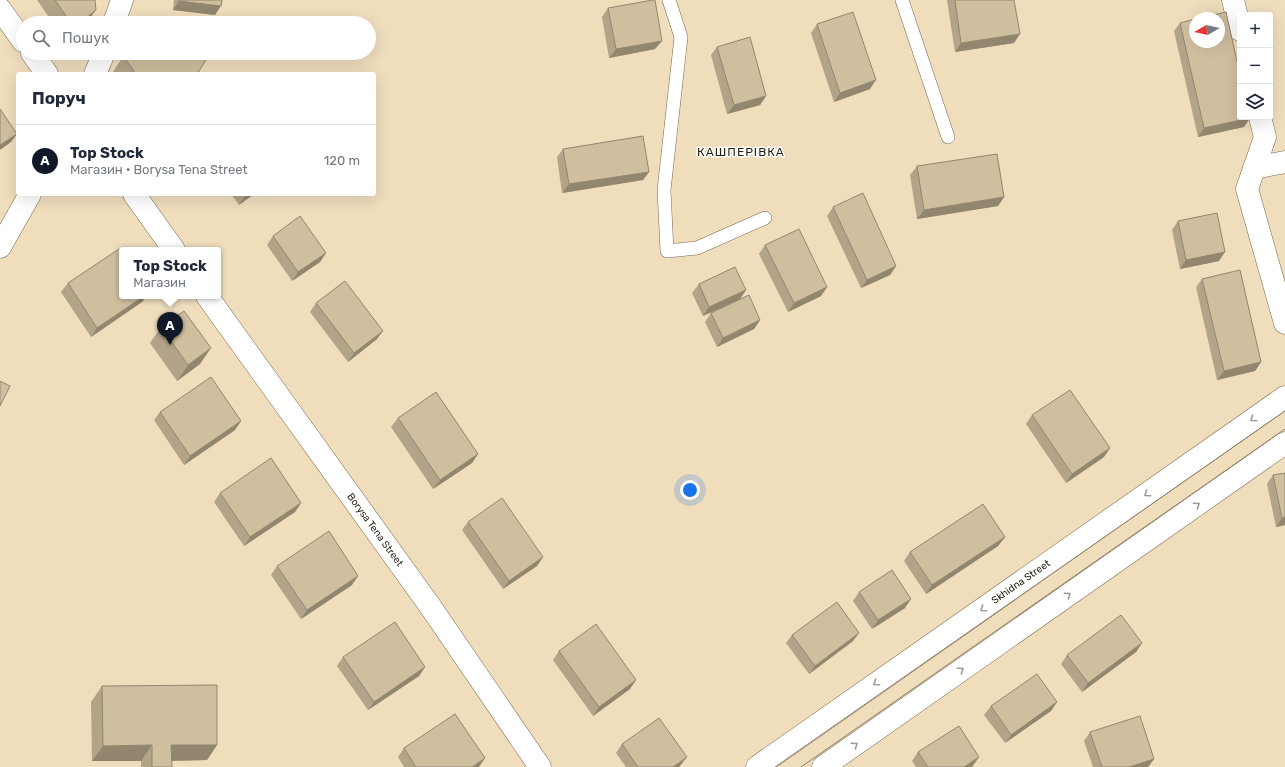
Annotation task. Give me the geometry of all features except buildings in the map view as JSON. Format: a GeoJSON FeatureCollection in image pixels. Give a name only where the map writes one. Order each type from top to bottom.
{"type":"FeatureCollection","features":[{"type":"Feature","properties":{"kind":"street"},"geometry":{"type":"LineString","coordinates":[[116,16],[122,0]]}},
{"type":"Feature","properties":{"kind":"street"},"geometry":{"type":"LineString","coordinates":[[1233,0],[1237,17]]}},
{"type":"Feature","properties":{"kind":"street"},"geometry":{"type":"LineString","coordinates":[[0,9],[16,31]]}},
{"type":"Feature","properties":{"kind":"street"},"geometry":{"type":"LineString","coordinates":[[37,60],[46,72]]}},
{"type":"Feature","properties":{"kind":"street"},"geometry":{"type":"LineString","coordinates":[[96,72],[101,60]]}},
{"type":"Feature","properties":{"kind":"street"},"geometry":{"type":"LineString","coordinates":[[1261,120],[1265,137],[1247,189],[1285,323]]}},
{"type":"Feature","properties":{"kind":"street"},"geometry":{"type":"LineString","coordinates":[[1254,168],[1285,162]]}},
{"type":"Feature","properties":{"kind":"street"},"geometry":{"type":"LineString","coordinates":[[0,247],[29,196]]}},
{"type":"Feature","properties":{"kind":"street"},"geometry":{"type":"LineString","coordinates":[[135,196],[172,247]]}},
{"type":"Feature","properties":{"kind":"street","name":"Borysa Tena Street"},"geometry":{"type":"LineString","coordinates":[[209,299],[430,606],[540,767]]}},
{"type":"Feature","properties":{"kind":"street","name":"Skhidna Street"},"geometry":{"type":"LineString","coordinates":[[757,767],[1285,397]]}},
{"type":"Feature","properties":{"kind":"street"},"geometry":{"type":"LineString","coordinates":[[823,767],[1285,443]]}},
{"type":"Feature","properties":{"kind":"lane"},"geometry":{"type":"LineString","coordinates":[[670,0],[681,37],[664,190],[667,250],[697,248],[766,218]]}},
{"type":"Feature","properties":{"kind":"lane"},"geometry":{"type":"LineString","coordinates":[[902,0],[948,137]]}},
{"type":"Feature","properties":{"kind":"tram line"},"geometry":{"type":"LineString","coordinates":[[775,767],[1285,411]]}},
{"type":"Feature","properties":{"kind":"tram line"},"geometry":{"type":"LineString","coordinates":[[801,767],[1285,429]]}},
{"type":"Feature","properties":{"kind":"place","name":"Top Stock"},"geometry":{"type":"Point","coordinates":[170,345]}},
{"type":"Feature","properties":{"kind":"district","name":"КАШПЕРІВКА"},"geometry":{"type":"Point","coordinates":[741,152]}}]}
